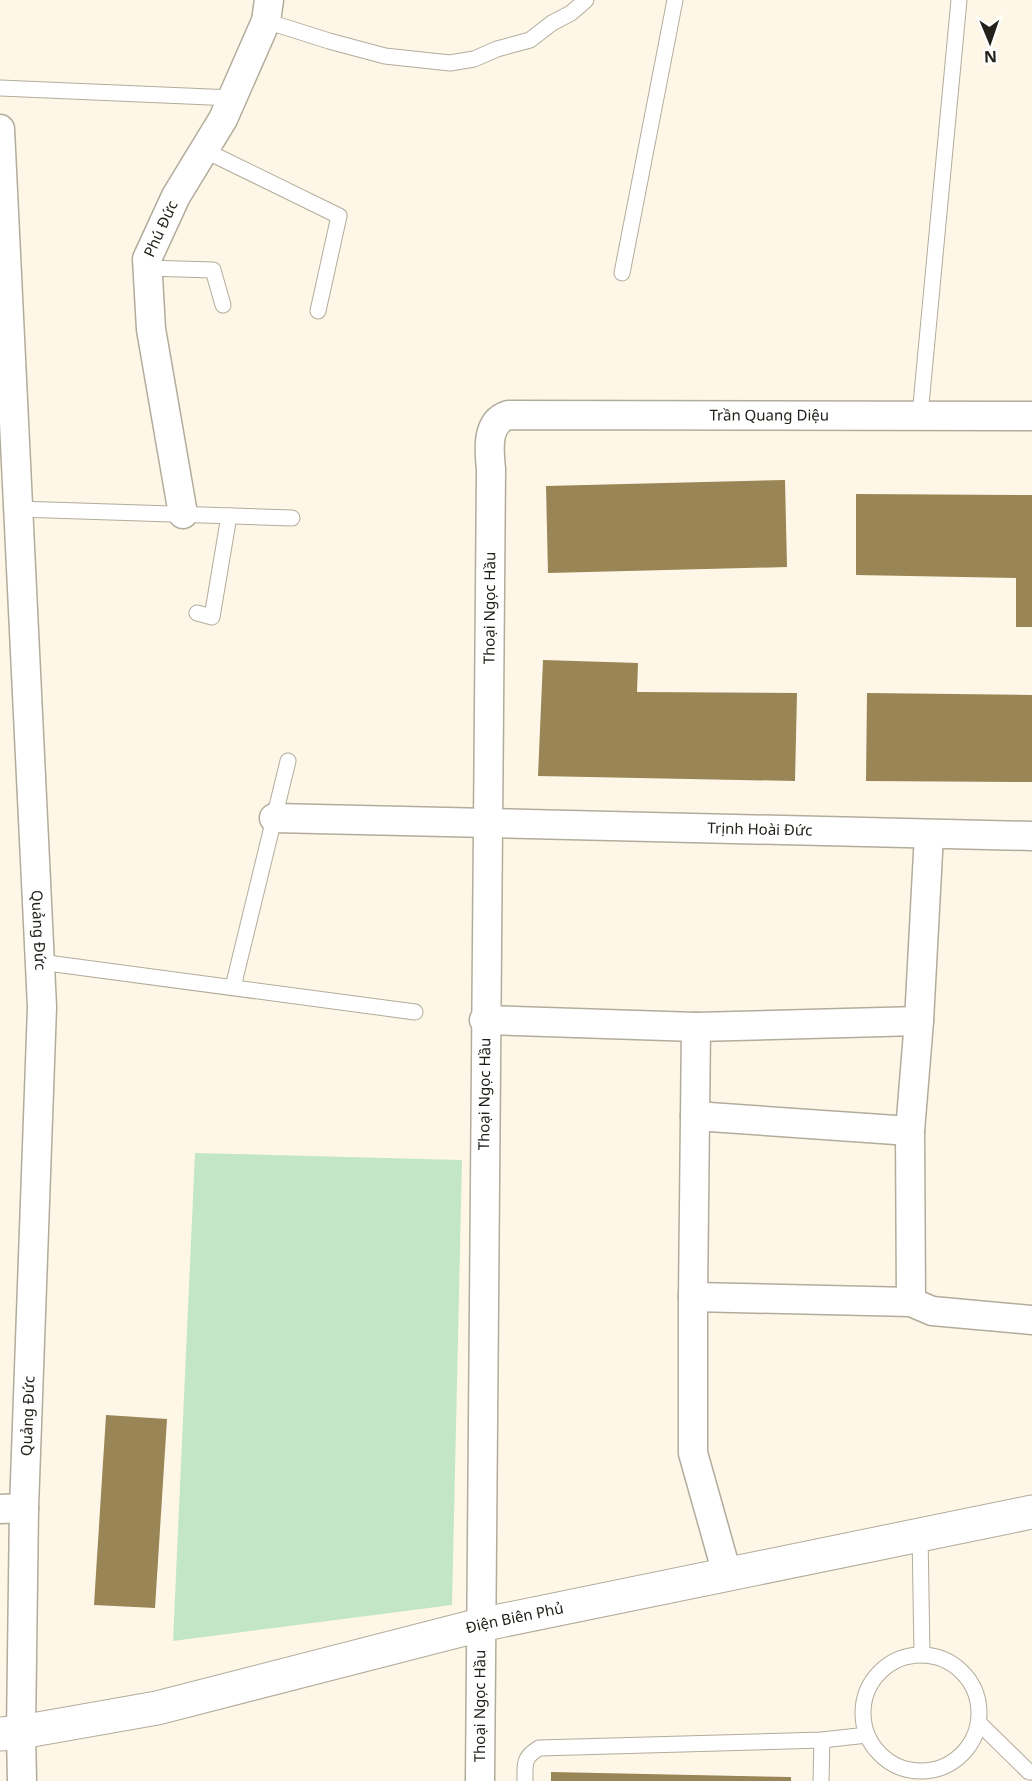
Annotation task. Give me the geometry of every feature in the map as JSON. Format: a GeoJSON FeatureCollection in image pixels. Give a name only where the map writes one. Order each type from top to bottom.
{"type":"FeatureCollection","features":[{"type":"Feature","properties":{"kind":"street","name":"Phú Đức"},"geometry":{"type":"LineString","coordinates":[[183,514],[151,329],[147,259],[171,206],[223,119],[268,11]]}},
{"type":"Feature","properties":{"kind":"street","name":"Quảng Đức"},"geometry":{"type":"LineString","coordinates":[[0,129],[42,1006],[12,1508],[10,1733],[22,1781]]}},
{"type":"Feature","properties":{"kind":"street","name":"Trần Quang Diệu"},"geometry":{"type":"LineString","coordinates":[[508,415],[1032,416]]}},
{"type":"Feature","properties":{"kind":"street","name":"Thoại Ngọc Hầu"},"geometry":{"type":"LineString","coordinates":[[480,1781],[484,1020],[491,480],[489,449],[495,423],[508,415]]}},
{"type":"Feature","properties":{"kind":"street","name":"Trịnh Hoài Đức"},"geometry":{"type":"LineString","coordinates":[[274,818],[488,825],[1032,836]]}},
{"type":"Feature","properties":{"kind":"street"},"geometry":{"type":"LineString","coordinates":[[911,1302],[910,1131],[919,1022],[929,834]]}},
{"type":"Feature","properties":{"kind":"street"},"geometry":{"type":"LineString","coordinates":[[484,1020],[696,1027],[919,1022]]}},
{"type":"Feature","properties":{"kind":"street"},"geometry":{"type":"LineString","coordinates":[[696,1027],[693,1453],[727,1574]]}},
{"type":"Feature","properties":{"kind":"street"},"geometry":{"type":"LineString","coordinates":[[695,1116],[910,1131]]}},
{"type":"Feature","properties":{"kind":"street"},"geometry":{"type":"LineString","coordinates":[[693,1297],[911,1302],[932,1311],[1032,1320]]}},
{"type":"Feature","properties":{"kind":"street","name":"Điện Biên Phủ"},"geometry":{"type":"LineString","coordinates":[[10,1733],[157,1708],[480,1624],[1032,1512]]}},
{"type":"Feature","properties":{"kind":"lane"},"geometry":{"type":"LineString","coordinates":[[268,11],[329,41],[385,56],[450,63],[474,59],[497,49],[530,40],[552,23],[571,13],[586,0]]}},
{"type":"Feature","properties":{"kind":"lane"},"geometry":{"type":"LineString","coordinates":[[622,273],[675,0]]}},
{"type":"Feature","properties":{"kind":"lane"},"geometry":{"type":"LineString","coordinates":[[920,415],[959,0]]}},
{"type":"Feature","properties":{"kind":"lane"},"geometry":{"type":"LineString","coordinates":[[0,88],[232,98]]}},
{"type":"Feature","properties":{"kind":"lane"},"geometry":{"type":"LineString","coordinates":[[204,150],[339,216],[318,310]]}},
{"type":"Feature","properties":{"kind":"lane"},"geometry":{"type":"LineString","coordinates":[[147,268],[213,270],[223,304]]}},
{"type":"Feature","properties":{"kind":"lane"},"geometry":{"type":"LineString","coordinates":[[18,509],[292,518]]}},
{"type":"Feature","properties":{"kind":"lane"},"geometry":{"type":"LineString","coordinates":[[197,613],[212,617],[229,516]]}},
{"type":"Feature","properties":{"kind":"lane"},"geometry":{"type":"LineString","coordinates":[[233,987],[288,761]]}},
{"type":"Feature","properties":{"kind":"lane"},"geometry":{"type":"LineString","coordinates":[[40,962],[415,1012]]}},
{"type":"Feature","properties":{"kind":"lane"},"geometry":{"type":"LineString","coordinates":[[920,1533],[922,1655]]}},
{"type":"Feature","properties":{"kind":"lane"},"geometry":{"type":"LineString","coordinates":[[922,1655],[942,1659],[960,1669],[972,1684],[979,1703],[979,1723],[972,1742],[959,1758],[942,1768],[924,1771],[905,1770],[889,1762],[876,1750],[867,1735],[862,1717],[864,1700],[871,1683],[885,1668],[902,1658],[922,1655]]}},
{"type":"Feature","properties":{"kind":"lane"},"geometry":{"type":"LineString","coordinates":[[979,1723],[1029,1772],[1032,1772]]}},
{"type":"Feature","properties":{"kind":"lane"},"geometry":{"type":"LineString","coordinates":[[525,1781],[526,1760],[529,1754],[539,1748],[822,1740],[867,1735]]}},
{"type":"Feature","properties":{"kind":"lane"},"geometry":{"type":"LineString","coordinates":[[821,1781],[822,1740]]}},
{"type":"Feature","properties":{"kind":"green space"},"geometry":{"type":"Polygon","coordinates":[[[195,1153],[462,1160],[452,1605],[173,1641],[195,1153]]]}},
{"type":"Feature","properties":{"kind":"building"},"geometry":{"type":"Polygon","coordinates":[[[785,480],[787,567],[548,573],[546,486],[785,480]]]}},
{"type":"Feature","properties":{"kind":"building"},"geometry":{"type":"Polygon","coordinates":[[[856,494],[1032,495],[1032,627],[1016,627],[1016,578],[856,575],[856,494]]]}},
{"type":"Feature","properties":{"kind":"building"},"geometry":{"type":"Polygon","coordinates":[[[543,660],[638,663],[637,692],[797,693],[795,781],[538,776],[543,660]]]}},
{"type":"Feature","properties":{"kind":"building"},"geometry":{"type":"Polygon","coordinates":[[[867,693],[1032,695],[1032,782],[866,781],[867,693]]]}},
{"type":"Feature","properties":{"kind":"building"},"geometry":{"type":"Polygon","coordinates":[[[106,1415],[167,1419],[155,1608],[94,1605],[106,1415]]]}},
{"type":"Feature","properties":{"kind":"building"},"geometry":{"type":"Polygon","coordinates":[[[551,1772],[791,1777],[791,1781],[551,1781],[551,1772]]]}}]}
